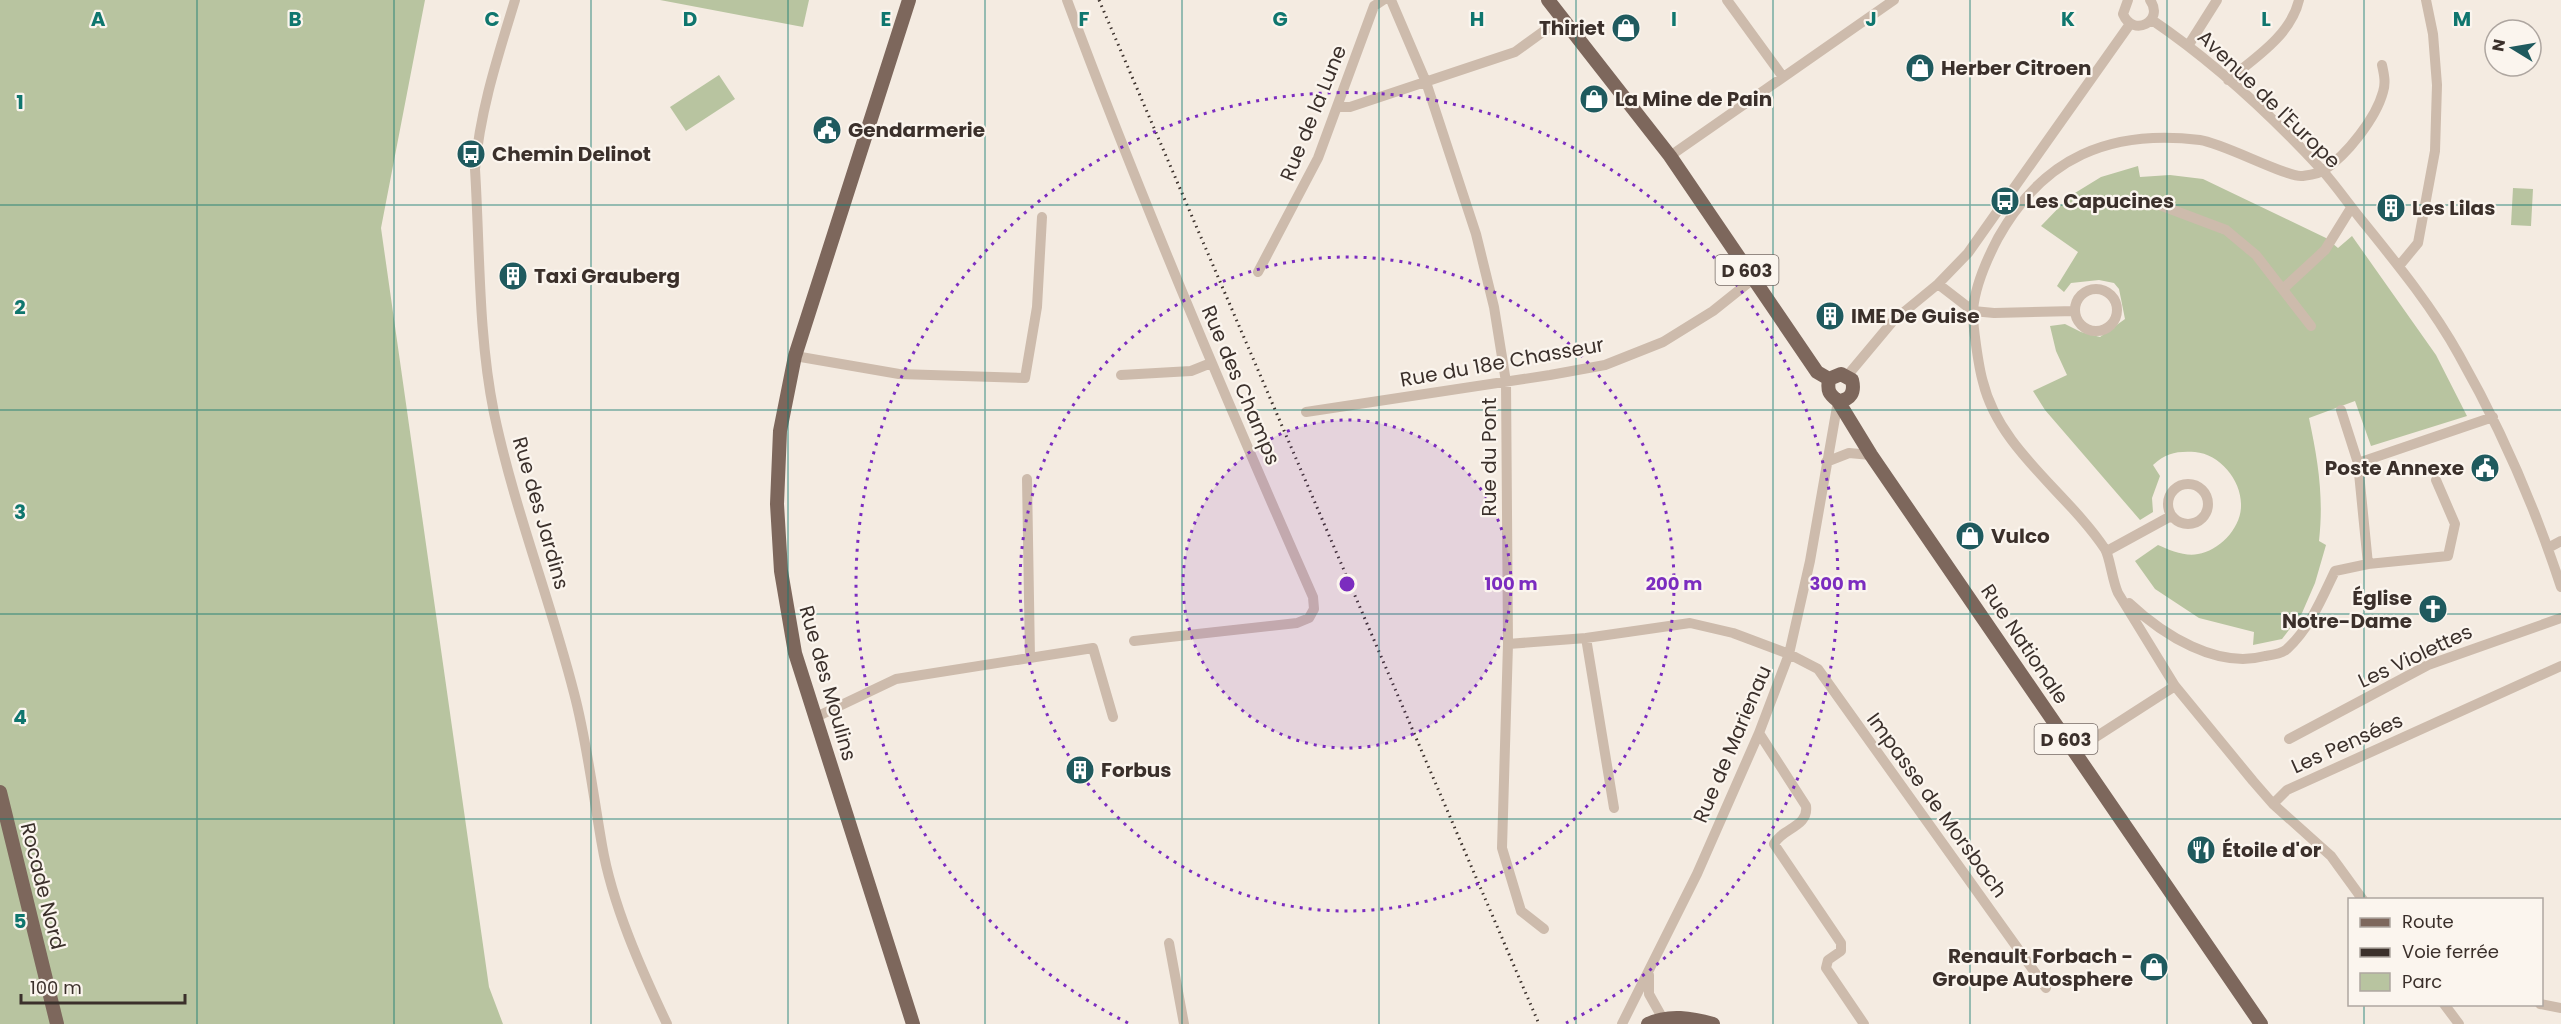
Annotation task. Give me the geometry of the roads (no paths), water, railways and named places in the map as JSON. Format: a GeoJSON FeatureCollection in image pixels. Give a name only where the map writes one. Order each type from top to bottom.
{"type":"FeatureCollection","features":[{"type":"Feature","properties":{"kind":"main road","name":"Rue des Moulins"},"geometry":{"type":"LineString","coordinates":[[909,0],[795,356],[780,431],[777,535],[789,626],[814,718],[913,1024]]}},
{"type":"Feature","properties":{"kind":"main road","name":"D 603"},"geometry":{"type":"LineString","coordinates":[[1548,0],[1670,156],[1817,372],[1829,379]]}},
{"type":"Feature","properties":{"kind":"main road"},"geometry":{"type":"LineString","coordinates":[[1847,376],[1841,374],[1829,379],[1827,389],[1830,396],[1838,401],[1848,399],[1852,394]]}},
{"type":"Feature","properties":{"kind":"main road","name":"Rue Nationale"},"geometry":{"type":"LineString","coordinates":[[1847,376],[1854,386],[1852,394],[1858,434]]}},
{"type":"Feature","properties":{"kind":"main road","name":"Rue Nationale"},"geometry":{"type":"LineString","coordinates":[[1838,401],[1871,455],[2261,1024]]}},
{"type":"Feature","properties":{"kind":"main road","name":"Rocade Nord"},"geometry":{"type":"LineString","coordinates":[[0,792],[57,1024]]}},
{"type":"Feature","properties":{"kind":"main road"},"geometry":{"type":"LineString","coordinates":[[1648,1024],[1663,1019],[1690,1019],[1713,1024]]}},
{"type":"Feature","properties":{"kind":"street","name":"Rue des Jardins"},"geometry":{"type":"LineString","coordinates":[[515,0],[483,108],[477,140],[476,169],[486,369],[513,491],[575,696],[602,846],[612,885],[639,966],[667,1024]]}},
{"type":"Feature","properties":{"kind":"street","name":"Rue des Champs"},"geometry":{"type":"LineString","coordinates":[[1067,0],[1211,363],[1312,597],[1314,609],[1309,618],[1297,623],[1134,641]]}},
{"type":"Feature","properties":{"kind":"street","name":"Rue de la Lune"},"geometry":{"type":"LineString","coordinates":[[1258,273],[1318,158],[1374,6],[1383,0]]}},
{"type":"Feature","properties":{"kind":"street","name":"Rue du Pont"},"geometry":{"type":"LineString","coordinates":[[1391,0],[1426,82],[1476,234],[1494,308],[1506,382],[1508,644],[1502,848],[1521,911],[1544,930]]}},
{"type":"Feature","properties":{"kind":"street"},"geometry":{"type":"LineString","coordinates":[[1728,0],[1783,77]]}},
{"type":"Feature","properties":{"kind":"street"},"geometry":{"type":"LineString","coordinates":[[1670,156],[1894,0]]}},
{"type":"Feature","properties":{"kind":"street"},"geometry":{"type":"LineString","coordinates":[[2125,1],[2123,14],[2130,24],[2142,27],[2152,20],[2155,8],[2150,0]]}},
{"type":"Feature","properties":{"kind":"street"},"geometry":{"type":"LineString","coordinates":[[2188,46],[2217,0]]}},
{"type":"Feature","properties":{"kind":"street"},"geometry":{"type":"LineString","coordinates":[[2228,80],[2282,33],[2296,14],[2299,0]]}},
{"type":"Feature","properties":{"kind":"street"},"geometry":{"type":"LineString","coordinates":[[2399,266],[2418,243],[2436,151],[2436,75],[2433,34],[2426,0]]}},
{"type":"Feature","properties":{"kind":"street"},"geometry":{"type":"LineString","coordinates":[[1337,107],[1350,107],[1515,52],[1562,18]]}},
{"type":"Feature","properties":{"kind":"street","name":"Avenue de l'Europe"},"geometry":{"type":"LineString","coordinates":[[2152,20],[2188,46],[2228,80],[2323,172],[2399,266],[2458,353],[2493,417],[2548,548],[2561,587]]}},
{"type":"Feature","properties":{"kind":"street"},"geometry":{"type":"LineString","coordinates":[[1847,376],[1893,321],[1938,284],[1968,253],[2130,24]]}},
{"type":"Feature","properties":{"kind":"street"},"geometry":{"type":"LineString","coordinates":[[2362,898],[2331,856],[2273,804],[2175,686],[2118,592],[2111,578],[2107,552],[2072,507],[2006,436],[1983,384],[1972,311],[1992,249],[2022,200],[2058,167],[2100,147],[2138,137],[2203,141],[2299,176],[2323,172],[2369,123],[2383,92],[2385,82],[2382,65]]}},
{"type":"Feature","properties":{"kind":"street"},"geometry":{"type":"LineString","coordinates":[[2157,204],[2226,230],[2256,255],[2284,288],[2311,326]]}},
{"type":"Feature","properties":{"kind":"street"},"geometry":{"type":"LineString","coordinates":[[2284,288],[2325,250],[2351,208]]}},
{"type":"Feature","properties":{"kind":"street"},"geometry":{"type":"LineString","coordinates":[[795,356],[899,374],[1025,378],[1037,307],[1042,217]]}},
{"type":"Feature","properties":{"kind":"street","name":"Rue du 18e Chasseur"},"geometry":{"type":"LineString","coordinates":[[1306,411],[1605,365],[1663,342],[1713,311],[1753,279]]}},
{"type":"Feature","properties":{"kind":"street"},"geometry":{"type":"LineString","coordinates":[[1938,284],[1972,311],[1994,313],[2075,311]]}},
{"type":"Feature","properties":{"kind":"street"},"geometry":{"type":"LineString","coordinates":[[2098,289],[2110,295],[2118,311],[2115,321],[2109,328],[2098,332],[2089,330],[2079,323],[2075,311],[2081,296],[2088,291],[2098,289]]}},
{"type":"Feature","properties":{"kind":"street","name":"Rue des Champs"},"geometry":{"type":"LineString","coordinates":[[1121,375],[1191,371],[1211,363]]}},
{"type":"Feature","properties":{"kind":"street","name":"Rue de Marienau"},"geometry":{"type":"LineString","coordinates":[[1622,1024],[1696,874],[1759,733],[1789,654],[1810,561],[1838,401]]}},
{"type":"Feature","properties":{"kind":"street"},"geometry":{"type":"LineString","coordinates":[[2341,410],[2358,463],[2367,564]]}},
{"type":"Feature","properties":{"kind":"street"},"geometry":{"type":"LineString","coordinates":[[2358,463],[2493,417]]}},
{"type":"Feature","properties":{"kind":"street"},"geometry":{"type":"LineString","coordinates":[[1826,462],[1849,453],[1871,455]]}},
{"type":"Feature","properties":{"kind":"street"},"geometry":{"type":"LineString","coordinates":[[1027,480],[1030,658]]}},
{"type":"Feature","properties":{"kind":"street"},"geometry":{"type":"LineString","coordinates":[[2118,592],[2142,615],[2186,644],[2218,656],[2254,659],[2285,651],[2309,624],[2335,571],[2367,564],[2448,556],[2455,524],[2436,480]]}},
{"type":"Feature","properties":{"kind":"street"},"geometry":{"type":"LineString","coordinates":[[2107,552],[2171,516]]}},
{"type":"Feature","properties":{"kind":"street"},"geometry":{"type":"LineString","coordinates":[[2548,548],[2561,541]]}},
{"type":"Feature","properties":{"kind":"street","name":"Les Violettes"},"geometry":{"type":"LineString","coordinates":[[2289,738],[2428,665],[2561,618]]}},
{"type":"Feature","properties":{"kind":"street"},"geometry":{"type":"LineString","coordinates":[[1508,644],[1586,638],[1690,623],[1733,633],[1789,654]]}},
{"type":"Feature","properties":{"kind":"street"},"geometry":{"type":"LineString","coordinates":[[1586,638],[1614,808]]}},
{"type":"Feature","properties":{"kind":"street"},"geometry":{"type":"LineString","coordinates":[[814,718],[896,679],[1093,648],[1113,717]]}},
{"type":"Feature","properties":{"kind":"street","name":"Impasse de Morsbach"},"geometry":{"type":"LineString","coordinates":[[1789,654],[1818,669],[2046,988]]}},
{"type":"Feature","properties":{"kind":"street","name":"Les Pensées"},"geometry":{"type":"LineString","coordinates":[[2273,804],[2287,790],[2561,666]]}},
{"type":"Feature","properties":{"kind":"street"},"geometry":{"type":"LineString","coordinates":[[2074,751],[2175,686]]}},
{"type":"Feature","properties":{"kind":"street"},"geometry":{"type":"LineString","coordinates":[[1759,733],[1806,806],[1807,812],[1804,820],[1777,839],[1774,844],[1841,943],[1841,951],[1828,960],[1826,968],[1864,1024]]}},
{"type":"Feature","properties":{"kind":"street"},"geometry":{"type":"LineString","coordinates":[[1169,943],[1184,1024]]}},
{"type":"Feature","properties":{"kind":"street"},"geometry":{"type":"LineString","coordinates":[[1649,972],[1649,994],[1663,1019]]}},
{"type":"Feature","properties":{"kind":"street"},"geometry":{"type":"LineString","coordinates":[[2543,1005],[2561,1008]]}},
{"type":"Feature","properties":{"kind":"street"},"geometry":{"type":"LineString","coordinates":[[2446,1006],[2459,1024]]}},
{"type":"Feature","properties":{"kind":"railway"},"geometry":{"type":"LineString","coordinates":[[1099,0],[1539,1024]]}},
{"type":"Feature","properties":{"kind":"place","name":"Thiriet"},"geometry":{"type":"Point","coordinates":[1626,28]}},
{"type":"Feature","properties":{"kind":"place","name":"Herber Citroen"},"geometry":{"type":"Point","coordinates":[1920,68]}},
{"type":"Feature","properties":{"kind":"place","name":"La Mine de Pain"},"geometry":{"type":"Point","coordinates":[1594,99]}},
{"type":"Feature","properties":{"kind":"place","name":"Gendarmerie"},"geometry":{"type":"Point","coordinates":[827,130]}},
{"type":"Feature","properties":{"kind":"place","name":"Chemin Delinot"},"geometry":{"type":"Point","coordinates":[471,154]}},
{"type":"Feature","properties":{"kind":"place","name":"Les Capucines"},"geometry":{"type":"Point","coordinates":[2005,201]}},
{"type":"Feature","properties":{"kind":"place","name":"Les Lilas"},"geometry":{"type":"Point","coordinates":[2391,208]}},
{"type":"Feature","properties":{"kind":"place","name":"Taxi Grauberg"},"geometry":{"type":"Point","coordinates":[513,276]}},
{"type":"Feature","properties":{"kind":"place","name":"IME De Guise"},"geometry":{"type":"Point","coordinates":[1830,316]}},
{"type":"Feature","properties":{"kind":"place","name":"Poste Annexe"},"geometry":{"type":"Point","coordinates":[2485,468]}},
{"type":"Feature","properties":{"kind":"place","name":"Vulco"},"geometry":{"type":"Point","coordinates":[1970,536]}},
{"type":"Feature","properties":{"kind":"place","name":"Église Notre-Dame"},"geometry":{"type":"Point","coordinates":[2433,609]}},
{"type":"Feature","properties":{"kind":"place","name":"Forbus"},"geometry":{"type":"Point","coordinates":[1080,770]}},
{"type":"Feature","properties":{"kind":"place","name":"Étoile d'or"},"geometry":{"type":"Point","coordinates":[2201,850]}},
{"type":"Feature","properties":{"kind":"place","name":"Renault Forbach - Groupe Autosphere"},"geometry":{"type":"Point","coordinates":[2154,967]}}]}
